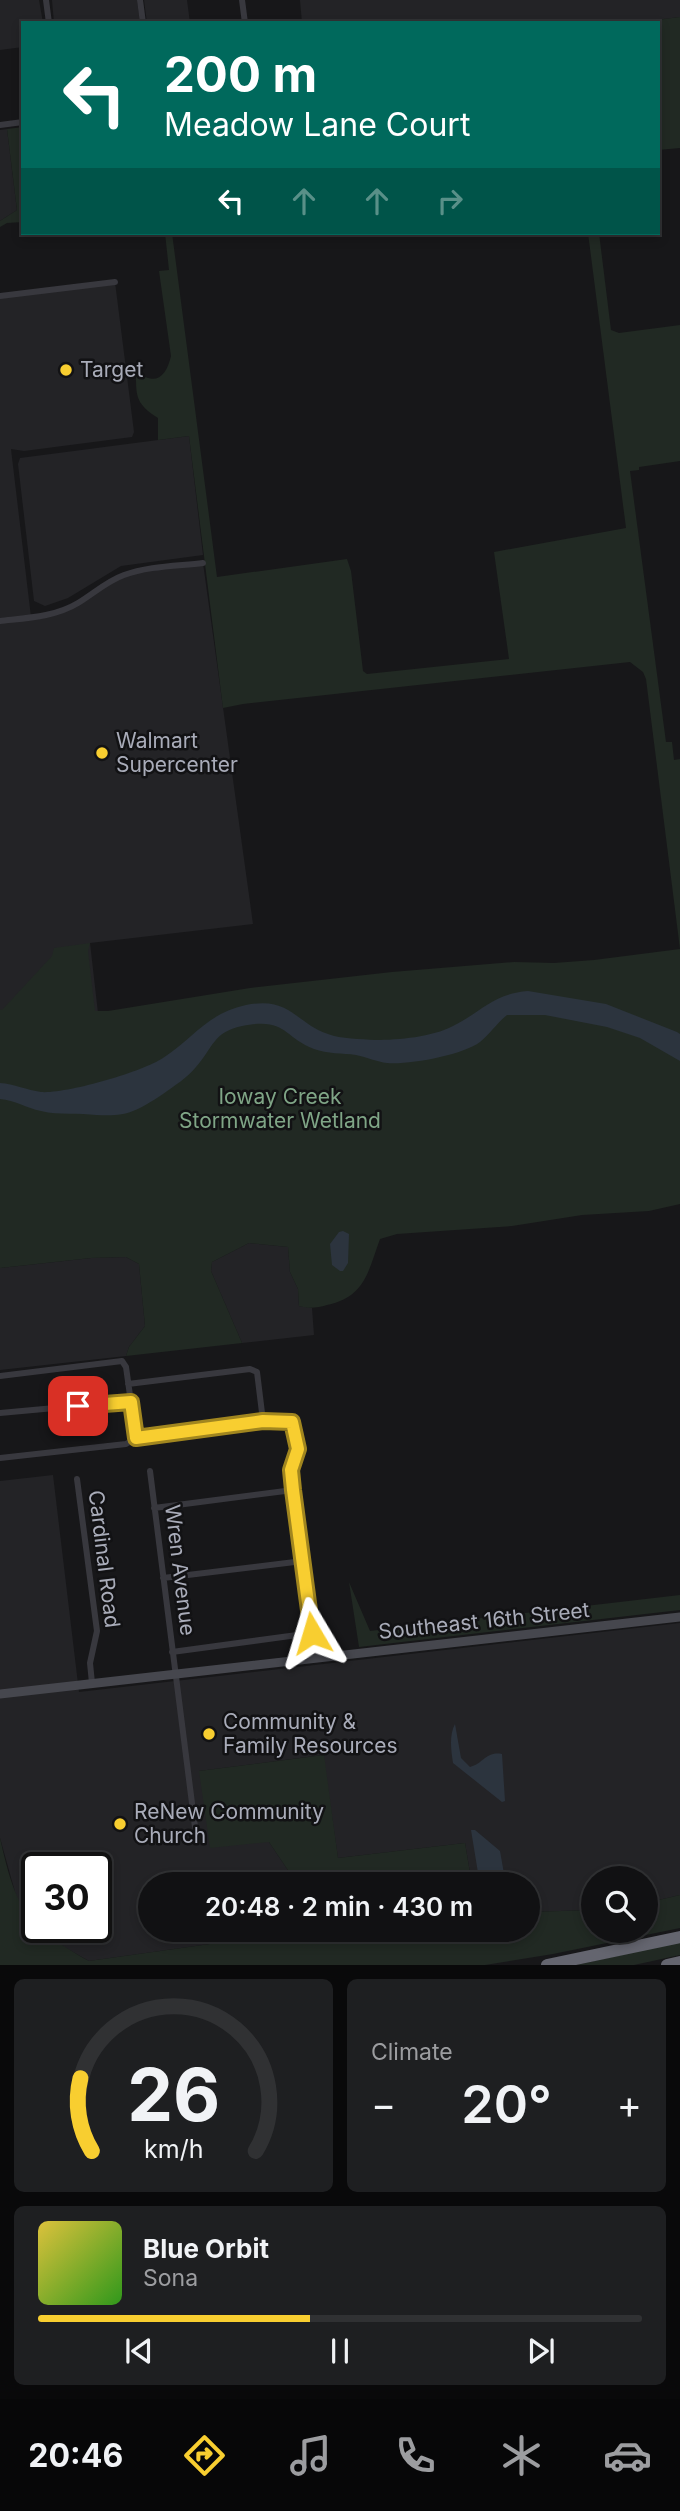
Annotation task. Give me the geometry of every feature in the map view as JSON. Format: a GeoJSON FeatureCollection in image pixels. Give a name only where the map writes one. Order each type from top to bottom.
{"type":"FeatureCollection","features":[{"type":"Feature","properties":{"kind":"highway"},"geometry":{"type":"LineString","coordinates":[[540,1965],[680,1937]]}},
{"type":"Feature","properties":{"kind":"highway"},"geometry":{"type":"LineString","coordinates":[[667,1965],[680,1962]]}},
{"type":"Feature","properties":{"kind":"main road","name":"Southeast 16th Street"},"geometry":{"type":"LineString","coordinates":[[0,1694],[680,1617]]}},
{"type":"Feature","properties":{"kind":"street"},"geometry":{"type":"LineString","coordinates":[[46,0],[49,21]]}},
{"type":"Feature","properties":{"kind":"street"},"geometry":{"type":"LineString","coordinates":[[140,0],[144,21]]}},
{"type":"Feature","properties":{"kind":"street"},"geometry":{"type":"LineString","coordinates":[[242,0],[245,21]]}},
{"type":"Feature","properties":{"kind":"street"},"geometry":{"type":"LineString","coordinates":[[0,125],[21,122]]}},
{"type":"Feature","properties":{"kind":"street"},"geometry":{"type":"LineString","coordinates":[[0,296],[115,282]]}},
{"type":"Feature","properties":{"kind":"street"},"geometry":{"type":"LineString","coordinates":[[0,621],[46,615],[76,605],[109,582],[135,571],[203,563]]}},
{"type":"Feature","properties":{"kind":"street"},"geometry":{"type":"LineString","coordinates":[[0,1376],[122,1361],[126,1367],[136,1438]]}},
{"type":"Feature","properties":{"kind":"street"},"geometry":{"type":"LineString","coordinates":[[128,1384],[250,1368],[257,1372],[263,1421]]}},
{"type":"Feature","properties":{"kind":"street"},"geometry":{"type":"LineString","coordinates":[[0,1413],[131,1402]]}},
{"type":"Feature","properties":{"kind":"street"},"geometry":{"type":"LineString","coordinates":[[0,1458],[126,1444],[136,1438],[263,1421],[292,1422],[298,1449],[291,1470],[293,1490],[316,1657]]}},
{"type":"Feature","properties":{"kind":"street","name":"Wren Avenue"},"geometry":{"type":"LineString","coordinates":[[150,1471],[195,1827]]}},
{"type":"Feature","properties":{"kind":"street","name":"Cardinal Road"},"geometry":{"type":"LineString","coordinates":[[77,1479],[97,1631],[90,1663],[92,1683]]}},
{"type":"Feature","properties":{"kind":"street"},"geometry":{"type":"LineString","coordinates":[[154,1508],[293,1490]]}},
{"type":"Feature","properties":{"kind":"street"},"geometry":{"type":"LineString","coordinates":[[163,1578],[303,1561]]}},
{"type":"Feature","properties":{"kind":"street"},"geometry":{"type":"LineString","coordinates":[[172,1652],[312,1633]]}},
{"type":"Feature","properties":{"kind":"shaded area"},"geometry":{"type":"Polygon","coordinates":[[[0,0],[39,0],[43,21],[21,21],[21,47],[0,50],[0,0]]]}},
{"type":"Feature","properties":{"kind":"shaded area"},"geometry":{"type":"Polygon","coordinates":[[[52,0],[137,0],[140,21],[54,21],[52,0]]]}},
{"type":"Feature","properties":{"kind":"shaded area"},"geometry":{"type":"Polygon","coordinates":[[[144,0],[187,0],[190,21],[147,21],[144,0]]]}},
{"type":"Feature","properties":{"kind":"shaded area"},"geometry":{"type":"Polygon","coordinates":[[[300,0],[680,0],[680,17],[649,21],[302,21],[300,0]]]}},
{"type":"Feature","properties":{"kind":"shaded area"},"geometry":{"type":"Polygon","coordinates":[[[7,129],[17,210],[0,221],[0,130],[7,129]]]}},
{"type":"Feature","properties":{"kind":"shaded area"},"geometry":{"type":"Polygon","coordinates":[[[115,282],[134,432],[132,437],[24,451],[11,449],[31,617],[62,610],[122,575],[203,563],[253,924],[90,943],[101,1039],[0,1053],[0,296],[115,282]]]}},
{"type":"Feature","properties":{"kind":"shaded area"},"geometry":{"type":"Polygon","coordinates":[[[189,436],[203,555],[121,566],[68,598],[45,606],[34,601],[18,464],[20,458],[189,436]]]}},
{"type":"Feature","properties":{"kind":"shaded area"},"geometry":{"type":"Polygon","coordinates":[[[528,991],[606,1004],[677,1032],[680,1034],[680,1061],[640,1038],[607,1027],[545,1015],[507,1015],[484,1039],[472,1047],[422,1061],[397,1063],[319,1051],[276,1026],[256,1024],[225,1032],[185,1078],[134,1111],[117,1115],[52,1113],[0,1099],[0,1083],[53,1092],[85,1086],[139,1070],[163,1058],[210,1020],[246,1005],[273,1004],[333,1036],[375,1040],[425,1035],[445,1030],[496,999],[528,991]]]}},
{"type":"Feature","properties":{"kind":"shaded area"},"geometry":{"type":"Polygon","coordinates":[[[339,1232],[349,1234],[348,1263],[343,1271],[340,1271],[332,1265],[330,1244],[339,1232]]]}},
{"type":"Feature","properties":{"kind":"shaded area"},"geometry":{"type":"Polygon","coordinates":[[[249,1243],[288,1247],[290,1272],[298,1289],[299,1306],[312,1308],[314,1335],[242,1343],[211,1271],[212,1262],[249,1243]]]}},
{"type":"Feature","properties":{"kind":"shaded area"},"geometry":{"type":"Polygon","coordinates":[[[126,1257],[139,1264],[145,1326],[129,1347],[126,1356],[0,1370],[0,1268],[126,1257]]]}},
{"type":"Feature","properties":{"kind":"shaded area"},"geometry":{"type":"Polygon","coordinates":[[[53,1475],[79,1692],[680,1623],[680,1895],[658,1900],[658,1866],[581,1866],[581,1910],[540,1912],[540,1872],[470,1872],[465,1843],[338,1858],[323,1755],[199,1771],[269,1842],[289,1872],[138,1872],[138,1942],[224,1942],[89,1961],[57,1943],[112,1943],[112,1852],[21,1852],[21,1904],[17,1899],[0,1838],[0,1481],[53,1475]]]}},
{"type":"Feature","properties":{"kind":"shaded area"},"geometry":{"type":"Polygon","coordinates":[[[455,1724],[461,1758],[470,1767],[492,1754],[502,1754],[505,1801],[502,1802],[453,1763],[451,1738],[455,1724]]]}},
{"type":"Feature","properties":{"kind":"shaded area"},"geometry":{"type":"Polygon","coordinates":[[[471,1830],[475,1830],[500,1851],[504,1872],[478,1872],[471,1830]]]}},
{"type":"Feature","properties":{"kind":"green space"},"geometry":{"type":"Polygon","coordinates":[[[680,17],[680,148],[660,150],[660,21],[649,21],[680,17]]]}},
{"type":"Feature","properties":{"kind":"green space"},"geometry":{"type":"Polygon","coordinates":[[[21,127],[21,222],[7,223],[0,227],[0,221],[17,210],[7,129],[21,127]]]}},
{"type":"Feature","properties":{"kind":"green space"},"geometry":{"type":"Polygon","coordinates":[[[165,235],[172,235],[217,577],[347,559],[351,571],[363,671],[367,674],[509,659],[494,552],[626,528],[588,235],[599,235],[611,330],[619,333],[680,325],[680,461],[639,467],[639,470],[630,471],[666,742],[672,742],[674,760],[680,759],[680,949],[646,679],[643,672],[630,662],[223,708],[189,436],[158,440],[158,418],[145,408],[137,393],[136,370],[154,379],[162,375],[169,364],[171,356],[159,271],[169,270],[165,235]]]}},
{"type":"Feature","properties":{"kind":"green space","name":"Ioway Creek Stormwater Wetland"},"geometry":{"type":"Polygon","coordinates":[[[90,943],[88,951],[95,1011],[250,988],[392,972],[514,962],[594,960],[680,949],[680,1204],[649,1211],[582,1215],[512,1226],[397,1234],[380,1239],[368,1272],[350,1296],[313,1308],[299,1306],[298,1289],[290,1272],[288,1247],[249,1243],[212,1262],[211,1271],[242,1343],[126,1356],[129,1347],[145,1326],[139,1264],[126,1257],[91,1258],[0,1268],[0,1009],[2,1010],[52,956],[54,948],[90,943]]]}},
{"type":"Feature","properties":{"kind":"green space"},"geometry":{"type":"Polygon","coordinates":[[[349,1582],[370,1631],[680,1595],[680,1610],[359,1647],[349,1582]]]}},
{"type":"Feature","properties":{"kind":"green space"},"geometry":{"type":"Polygon","coordinates":[[[324,1755],[338,1858],[465,1843],[470,1872],[289,1872],[269,1842],[210,1848],[199,1771],[324,1755]]]}},
{"type":"Feature","properties":{"kind":"green space"},"geometry":{"type":"Polygon","coordinates":[[[0,1838],[21,1904],[21,1943],[59,1943],[89,1961],[224,1942],[540,1942],[540,1912],[581,1910],[581,1943],[607,1943],[485,1965],[0,1965],[0,1838]]]}},
{"type":"Feature","properties":{"kind":"green space"},"geometry":{"type":"Polygon","coordinates":[[[680,1895],[680,1928],[658,1933],[658,1900],[680,1895]]]}},
{"type":"Feature","properties":{"kind":"green space"},"geometry":{"type":"Polygon","coordinates":[[[680,1942],[680,1955],[634,1965],[576,1965],[680,1942]]]}},
{"type":"Feature","properties":{"kind":"place","name":"Target"},"geometry":{"type":"Point","coordinates":[66,370]}},
{"type":"Feature","properties":{"kind":"place","name":"Walmart Supercenter"},"geometry":{"type":"Point","coordinates":[102,753]}},
{"type":"Feature","properties":{"kind":"place","name":"Community & Family Resources"},"geometry":{"type":"Point","coordinates":[209,1734]}},
{"type":"Feature","properties":{"kind":"place","name":"ReNew Community Church"},"geometry":{"type":"Point","coordinates":[120,1824]}},
{"type":"Feature","properties":{"kind":"route"},"geometry":{"type":"LineString","coordinates":[[78,1406],[131,1402],[136,1438],[263,1421],[292,1422],[298,1449],[291,1470],[312,1633]]}}]}
